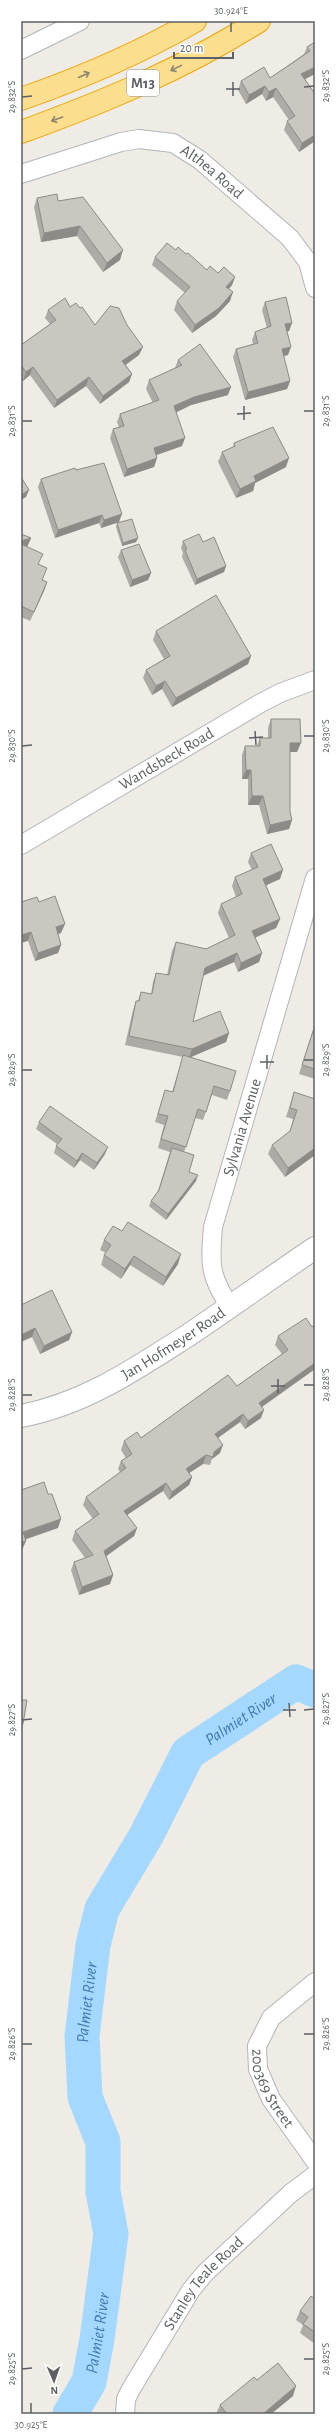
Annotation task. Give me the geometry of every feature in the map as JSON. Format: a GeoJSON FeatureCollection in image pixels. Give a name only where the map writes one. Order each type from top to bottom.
{"type":"FeatureCollection","features":[{"type":"Feature","properties":{"kind":"highway","name":"M13"},"geometry":{"type":"LineString","coordinates":[[21,99],[132,54],[195,21]]}},
{"type":"Feature","properties":{"kind":"highway","name":"M13"},"geometry":{"type":"LineString","coordinates":[[21,132],[120,94],[171,70],[232,38],[259,21]]}},
{"type":"Feature","properties":{"kind":"street"},"geometry":{"type":"LineString","coordinates":[[21,50],[55,26],[80,21]]}},
{"type":"Feature","properties":{"kind":"street","name":"Althea Road"},"geometry":{"type":"LineString","coordinates":[[21,174],[121,142],[139,140],[173,144],[200,160],[290,238],[308,262],[315,287]]}},
{"type":"Feature","properties":{"kind":"street","name":"Wandsbeck Road"},"geometry":{"type":"LineString","coordinates":[[21,845],[260,704],[280,693],[315,680]]}},
{"type":"Feature","properties":{"kind":"street","name":"Sylvania Avenue"},"geometry":{"type":"LineString","coordinates":[[230,1307],[212,1275],[210,1264],[213,1227],[315,878]]}},
{"type":"Feature","properties":{"kind":"street","name":"Jan Hofmeyer Road"},"geometry":{"type":"LineString","coordinates":[[21,1416],[65,1405],[89,1395],[124,1377],[230,1307],[315,1248]]}},
{"type":"Feature","properties":{"kind":"street","name":"200369 Street"},"geometry":{"type":"LineString","coordinates":[[315,1982],[271,2018],[257,2046],[258,2069],[271,2099],[315,2162]]}},
{"type":"Feature","properties":{"kind":"street","name":"Stanley Teale Road"},"geometry":{"type":"LineString","coordinates":[[125,2414],[126,2398],[196,2285],[218,2260],[291,2194],[315,2175]]}},
{"type":"Feature","properties":{"kind":"building"},"geometry":{"type":"Polygon","coordinates":[[[315,42],[315,67],[301,74],[315,94],[315,135],[302,143],[287,121],[295,116],[276,88],[269,92],[265,86],[249,95],[241,81],[264,67],[270,78],[310,51],[307,47],[315,42]]]}},
{"type":"Feature","properties":{"kind":"building"},"geometry":{"type":"Polygon","coordinates":[[[57,194],[58,201],[83,197],[123,250],[107,263],[80,226],[44,233],[37,198],[57,194]]]}},
{"type":"Feature","properties":{"kind":"building"},"geometry":{"type":"Polygon","coordinates":[[[167,243],[176,250],[178,247],[186,254],[188,253],[207,270],[210,266],[218,273],[224,267],[235,277],[226,287],[233,292],[219,308],[195,325],[177,301],[190,287],[155,257],[167,243]]]}},
{"type":"Feature","properties":{"kind":"building"},"geometry":{"type":"Polygon","coordinates":[[[286,297],[292,323],[285,324],[291,347],[282,349],[290,381],[248,392],[236,349],[258,343],[255,332],[271,326],[265,302],[286,297]]]}},
{"type":"Feature","properties":{"kind":"building"},"geometry":{"type":"Polygon","coordinates":[[[65,298],[70,307],[76,303],[80,308],[82,307],[95,325],[110,306],[119,308],[127,325],[143,347],[122,361],[132,374],[103,396],[89,377],[57,400],[33,367],[26,372],[21,365],[21,345],[56,320],[48,310],[65,298]]]}},
{"type":"Feature","properties":{"kind":"building"},"geometry":{"type":"Polygon","coordinates":[[[200,344],[231,387],[194,397],[174,406],[185,438],[154,448],[157,458],[127,469],[113,429],[124,426],[120,414],[159,400],[149,380],[182,365],[178,360],[200,344]]]}},
{"type":"Feature","properties":{"kind":"building"},"geometry":{"type":"Polygon","coordinates":[[[273,427],[289,458],[254,476],[256,481],[240,489],[222,452],[235,446],[234,443],[273,427]]]}},
{"type":"Feature","properties":{"kind":"building"},"geometry":{"type":"Polygon","coordinates":[[[104,463],[122,514],[104,520],[102,515],[58,530],[41,479],[75,468],[76,470],[104,463]]]}},
{"type":"Feature","properties":{"kind":"building"},"geometry":{"type":"Polygon","coordinates":[[[21,477],[29,490],[21,495],[21,477]]]}},
{"type":"Feature","properties":{"kind":"building"},"geometry":{"type":"Polygon","coordinates":[[[132,519],[138,538],[123,543],[117,523],[132,519]]]}},
{"type":"Feature","properties":{"kind":"building"},"geometry":{"type":"Polygon","coordinates":[[[21,534],[31,538],[21,541],[21,534]]]}},
{"type":"Feature","properties":{"kind":"building"},"geometry":{"type":"Polygon","coordinates":[[[199,534],[203,542],[214,537],[226,566],[197,579],[185,550],[187,549],[183,541],[199,534]]]}},
{"type":"Feature","properties":{"kind":"building"},"geometry":{"type":"Polygon","coordinates":[[[21,544],[43,554],[38,564],[47,568],[42,580],[47,582],[34,612],[21,606],[21,544]]]}},
{"type":"Feature","properties":{"kind":"building"},"geometry":{"type":"Polygon","coordinates":[[[139,544],[151,573],[132,580],[121,550],[139,544]]]}},
{"type":"Feature","properties":{"kind":"building"},"geometry":{"type":"Polygon","coordinates":[[[216,595],[251,656],[176,698],[165,681],[156,686],[146,670],[170,656],[156,631],[216,595]]]}},
{"type":"Feature","properties":{"kind":"building"},"geometry":{"type":"Polygon","coordinates":[[[271,719],[300,719],[301,743],[290,743],[290,812],[292,820],[270,825],[263,796],[252,796],[251,770],[246,770],[245,746],[260,746],[260,738],[271,738],[271,719]]]}},
{"type":"Feature","properties":{"kind":"building"},"geometry":{"type":"Polygon","coordinates":[[[271,844],[283,870],[263,879],[280,919],[252,931],[262,953],[241,963],[237,953],[205,968],[193,1022],[220,1011],[229,1033],[192,1049],[129,1036],[136,1001],[139,1001],[141,992],[152,994],[156,973],[169,975],[176,942],[206,949],[235,935],[221,904],[242,894],[235,877],[258,867],[251,853],[271,844]]]}},
{"type":"Feature","properties":{"kind":"building"},"geometry":{"type":"Polygon","coordinates":[[[55,896],[65,924],[56,927],[61,945],[38,953],[31,932],[21,935],[21,902],[37,897],[39,902],[55,896]]]}},
{"type":"Feature","properties":{"kind":"building"},"geometry":{"type":"Polygon","coordinates":[[[315,1025],[315,1069],[302,1065],[315,1025]]]}},
{"type":"Feature","properties":{"kind":"building"},"geometry":{"type":"Polygon","coordinates":[[[183,1055],[236,1071],[230,1091],[214,1086],[206,1112],[198,1109],[186,1147],[161,1139],[168,1116],[158,1114],[165,1090],[173,1092],[183,1055]]]}},
{"type":"Feature","properties":{"kind":"building"},"geometry":{"type":"Polygon","coordinates":[[[294,1092],[315,1099],[315,1148],[288,1168],[272,1145],[290,1131],[297,1110],[290,1108],[294,1092]]]}},
{"type":"Feature","properties":{"kind":"building"},"geometry":{"type":"Polygon","coordinates":[[[50,1106],[108,1147],[97,1163],[82,1153],[77,1161],[56,1146],[62,1139],[39,1122],[50,1106]]]}},
{"type":"Feature","properties":{"kind":"building"},"geometry":{"type":"Polygon","coordinates":[[[172,1148],[194,1155],[189,1172],[198,1175],[168,1214],[151,1201],[159,1190],[172,1148]]]}},
{"type":"Feature","properties":{"kind":"building"},"geometry":{"type":"Polygon","coordinates":[[[128,1222],[181,1254],[166,1277],[134,1256],[125,1269],[104,1255],[111,1245],[104,1240],[113,1226],[122,1231],[128,1222]]]}},
{"type":"Feature","properties":{"kind":"building"},"geometry":{"type":"Polygon","coordinates":[[[52,1290],[72,1332],[44,1346],[35,1328],[21,1335],[21,1305],[52,1290]]]}},
{"type":"Feature","properties":{"kind":"building"},"geometry":{"type":"Polygon","coordinates":[[[306,1318],[312,1327],[315,1324],[315,1363],[259,1403],[264,1410],[248,1421],[243,1414],[215,1434],[223,1445],[214,1452],[213,1457],[206,1455],[186,1469],[192,1477],[172,1492],[166,1483],[124,1511],[137,1528],[104,1551],[113,1575],[82,1587],[74,1562],[93,1555],[75,1531],[99,1514],[86,1497],[126,1468],[121,1461],[132,1454],[124,1441],[137,1432],[141,1438],[228,1375],[237,1386],[288,1350],[278,1336],[306,1318]]]}},
{"type":"Feature","properties":{"kind":"building"},"geometry":{"type":"Polygon","coordinates":[[[44,1482],[48,1494],[52,1494],[61,1519],[23,1532],[26,1541],[21,1542],[21,1490],[44,1482]]]}},
{"type":"Feature","properties":{"kind":"building"},"geometry":{"type":"Polygon","coordinates":[[[21,1700],[27,1700],[23,1724],[21,1724],[21,1700]]]}},
{"type":"Feature","properties":{"kind":"building"},"geometry":{"type":"Polygon","coordinates":[[[311,2296],[315,2299],[315,2332],[303,2324],[308,2317],[300,2311],[311,2296]]]}},
{"type":"Feature","properties":{"kind":"building"},"geometry":{"type":"Polygon","coordinates":[[[278,2363],[296,2386],[263,2414],[227,2414],[220,2405],[254,2377],[257,2380],[278,2363]]]}},
{"type":"Feature","properties":{"kind":"waterway","name":"Palmiet River"},"geometry":{"type":"LineString","coordinates":[[70,2414],[89,2382],[97,2339],[111,2234],[103,2191],[103,2142],[85,2097],[82,2036],[93,1945],[102,1909],[146,1836],[188,1753],[296,1682],[315,1690]]}}]}
